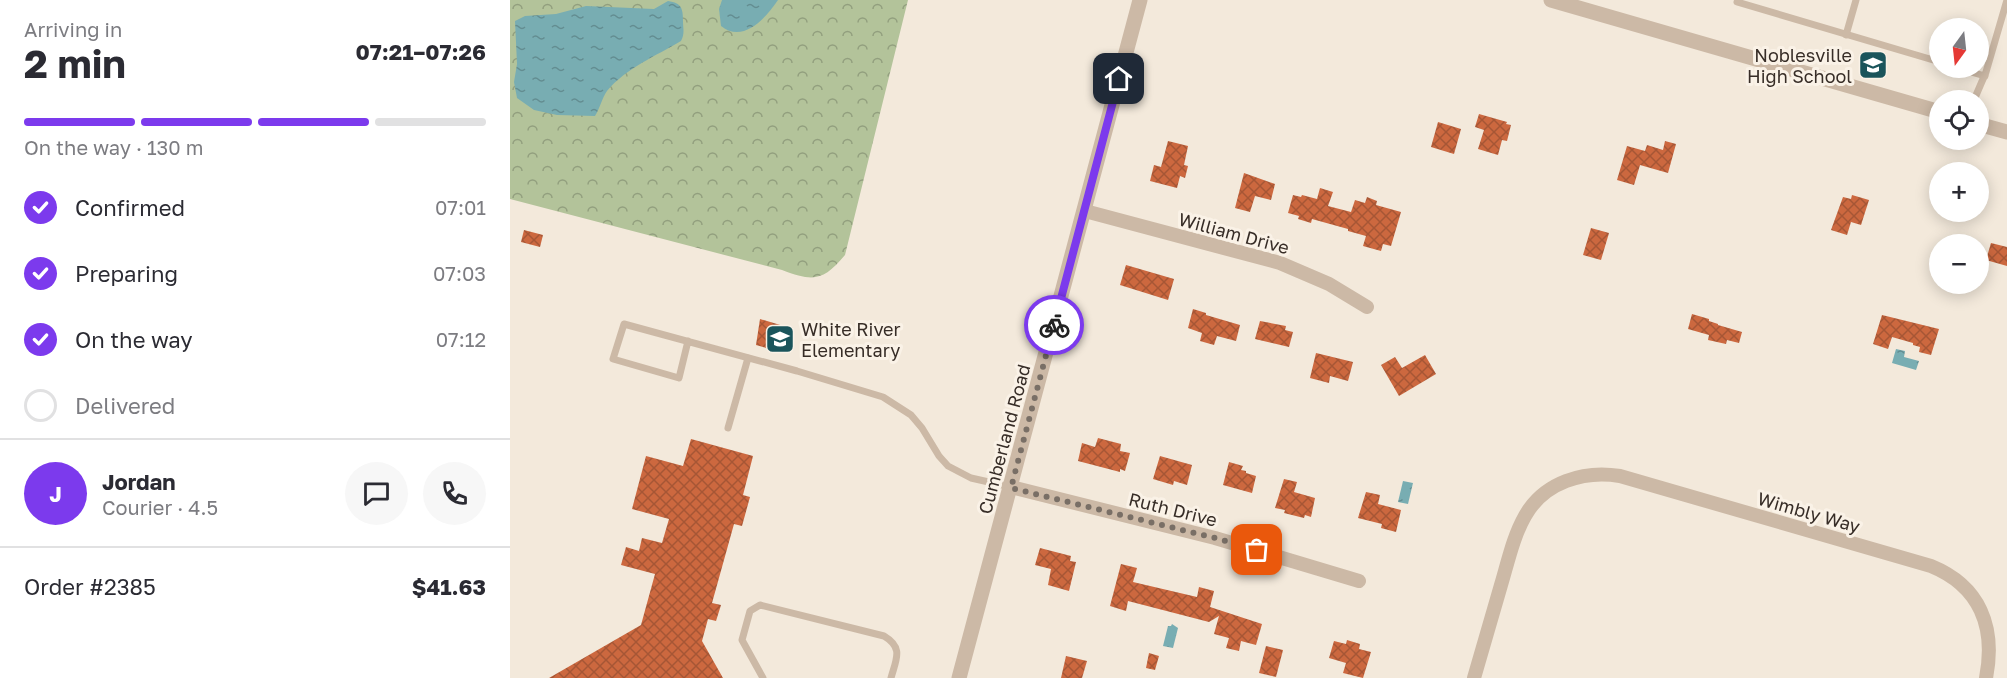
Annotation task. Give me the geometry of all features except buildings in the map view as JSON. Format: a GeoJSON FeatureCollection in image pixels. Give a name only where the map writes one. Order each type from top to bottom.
{"type":"FeatureCollection","features":[{"type":"Feature","properties":{"kind":"street","name":"Cumberland Road"},"geometry":{"type":"LineString","coordinates":[[959,678],[1140,0]]}},
{"type":"Feature","properties":{"kind":"street"},"geometry":{"type":"LineString","coordinates":[[1551,0],[1929,109]]}},
{"type":"Feature","properties":{"kind":"street"},"geometry":{"type":"LineString","coordinates":[[1989,127],[2007,132]]}},
{"type":"Feature","properties":{"kind":"street","name":"William Drive"},"geometry":{"type":"LineString","coordinates":[[1085,211],[1287,266],[1329,284],[1366,307]]}},
{"type":"Feature","properties":{"kind":"street","name":"Wimbly Way"},"geometry":{"type":"LineString","coordinates":[[1474,678],[1518,531],[1529,510],[1545,493],[1560,484],[1580,476],[1593,474],[1620,476],[1947,572],[1972,595],[1986,625],[1990,652],[1986,678]]}},
{"type":"Feature","properties":{"kind":"street","name":"Ruth Drive"},"geometry":{"type":"LineString","coordinates":[[1011,488],[1215,538],[1359,581]]}},
{"type":"Feature","properties":{"kind":"lane"},"geometry":{"type":"LineString","coordinates":[[1846,34],[1856,0]]}},
{"type":"Feature","properties":{"kind":"lane"},"geometry":{"type":"LineString","coordinates":[[1989,59],[2007,0]]}},
{"type":"Feature","properties":{"kind":"lane"},"geometry":{"type":"LineString","coordinates":[[1737,2],[1929,59]]}},
{"type":"Feature","properties":{"kind":"lane"},"geometry":{"type":"LineString","coordinates":[[688,341],[679,378],[613,359],[624,324],[688,341],[748,357],[883,397],[911,415],[948,466],[971,478],[1011,488]]}},
{"type":"Feature","properties":{"kind":"lane"},"geometry":{"type":"LineString","coordinates":[[728,428],[748,357]]}},
{"type":"Feature","properties":{"kind":"lane"},"geometry":{"type":"LineString","coordinates":[[763,678],[742,640],[750,611],[760,605],[884,636],[894,642],[898,652],[891,678]]}},
{"type":"Feature","properties":{"kind":"green space"},"geometry":{"type":"Polygon","coordinates":[[[510,0],[908,0],[845,255],[824,274],[817,277],[802,276],[510,199],[510,0]]]}},
{"type":"Feature","properties":{"kind":"water"},"geometry":{"type":"Polygon","coordinates":[[[722,0],[778,0],[760,21],[738,32],[729,31],[721,26],[719,9],[722,0]]]}},
{"type":"Feature","properties":{"kind":"water"},"geometry":{"type":"Polygon","coordinates":[[[668,1],[676,3],[682,10],[684,31],[681,41],[623,76],[607,91],[595,116],[557,115],[534,110],[517,98],[514,82],[517,64],[515,21],[525,16],[556,14],[586,6],[654,9],[668,1]]]}},
{"type":"Feature","properties":{"kind":"water"},"geometry":{"type":"Polygon","coordinates":[[[1896,349],[1905,351],[1904,357],[1919,361],[1916,370],[1892,363],[1896,349]]]}},
{"type":"Feature","properties":{"kind":"water"},"geometry":{"type":"Polygon","coordinates":[[[1403,481],[1413,483],[1408,504],[1398,502],[1403,481]]]}},
{"type":"Feature","properties":{"kind":"water"},"geometry":{"type":"Polygon","coordinates":[[[1172,624],[1178,628],[1173,648],[1163,646],[1168,626],[1172,624]]]}},
{"type":"Feature","properties":{"kind":"way so far"},"geometry":{"type":"LineString","coordinates":[[1054,325],[1011,488],[1257,550]]}},
{"type":"Feature","properties":{"kind":"place","name":"Noblesville High School"},"geometry":{"type":"Point","coordinates":[1873,65]}},
{"type":"Feature","properties":{"kind":"place","name":"White River Elementary"},"geometry":{"type":"Point","coordinates":[780,339]}},
{"type":"Feature","properties":{"kind":"route"},"geometry":{"type":"LineString","coordinates":[[1054,325],[1119,79]]}}]}
